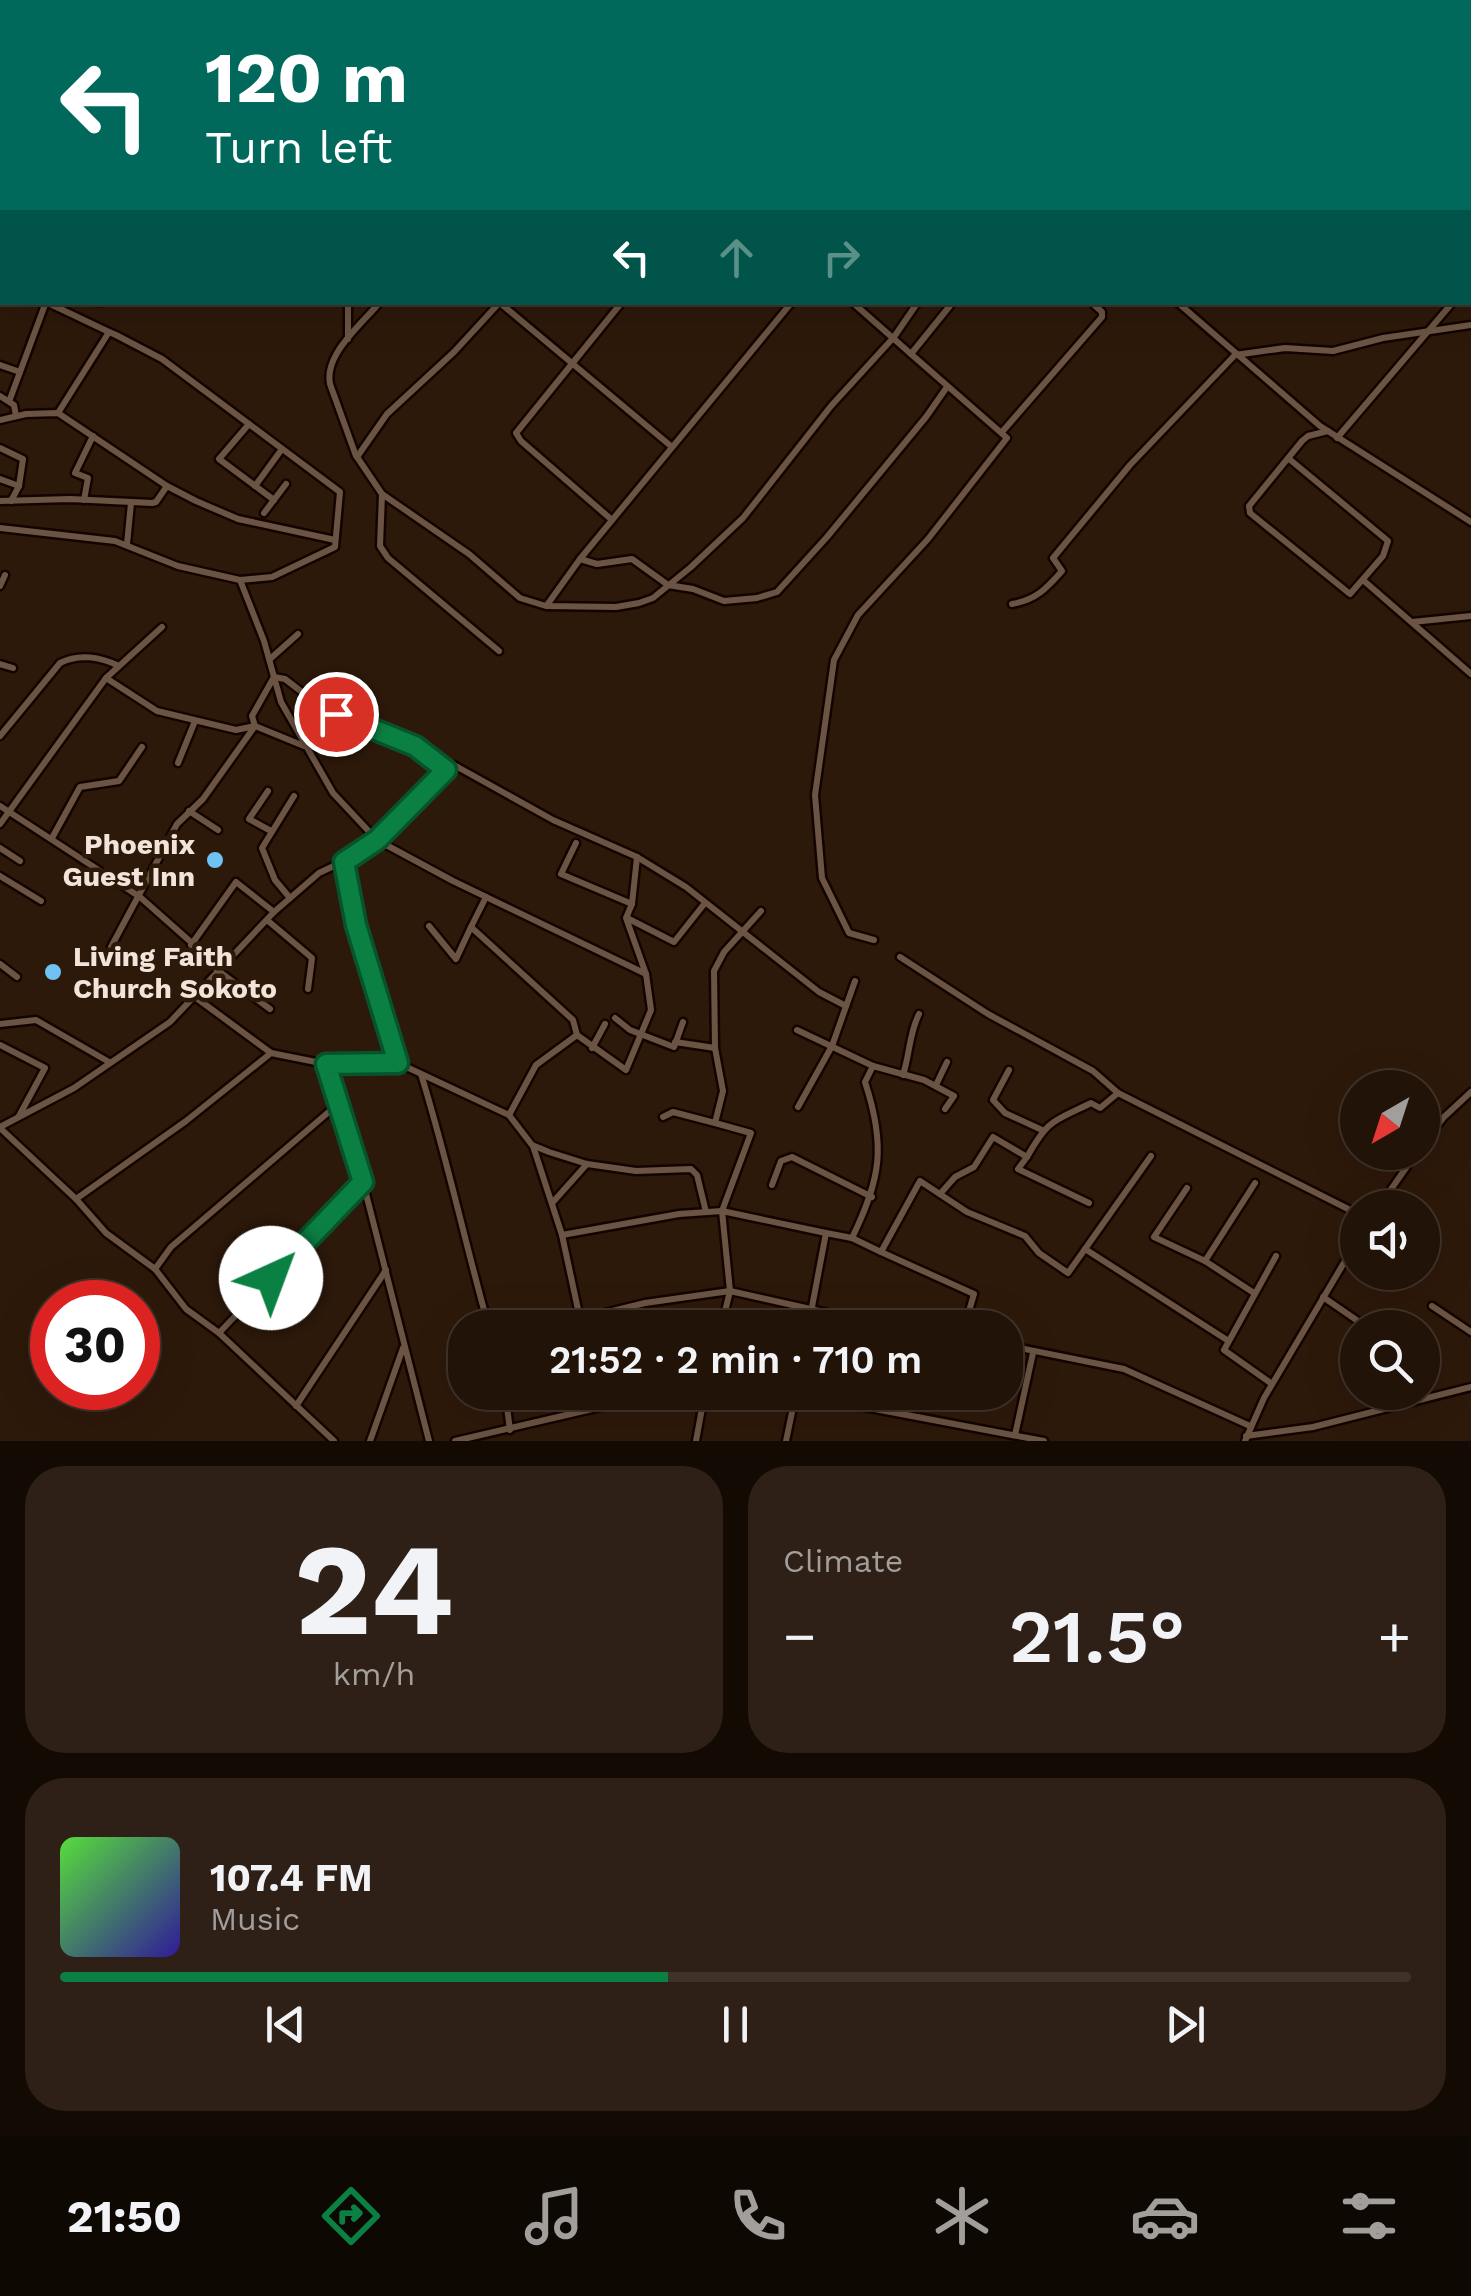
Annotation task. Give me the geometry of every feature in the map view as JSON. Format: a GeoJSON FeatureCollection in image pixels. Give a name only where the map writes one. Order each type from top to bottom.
{"type":"FeatureCollection","features":[{"type":"Feature","properties":{"kind":"street"},"geometry":{"type":"LineString","coordinates":[[16,416],[10,399],[45,305]]}},
{"type":"Feature","properties":{"kind":"street"},"geometry":{"type":"LineString","coordinates":[[0,528],[127,544],[178,566],[240,580],[272,577],[335,547],[340,492],[162,359],[52,305]]}},
{"type":"Feature","properties":{"kind":"street"},"geometry":{"type":"LineString","coordinates":[[347,305],[348,340]]}},
{"type":"Feature","properties":{"kind":"street"},"geometry":{"type":"LineString","coordinates":[[377,305],[332,362],[328,378],[357,457],[382,494],[469,554],[520,598],[546,606],[639,604],[668,585],[743,518],[838,398],[894,337],[916,305]]}},
{"type":"Feature","properties":{"kind":"street"},"geometry":{"type":"LineString","coordinates":[[357,457],[388,414],[497,305]]}},
{"type":"Feature","properties":{"kind":"street"},"geometry":{"type":"LineString","coordinates":[[501,305],[672,447]]}},
{"type":"Feature","properties":{"kind":"street"},"geometry":{"type":"LineString","coordinates":[[612,520],[521,442],[516,432],[620,305]]}},
{"type":"Feature","properties":{"kind":"street"},"geometry":{"type":"LineString","coordinates":[[546,606],[580,558],[790,305]]}},
{"type":"Feature","properties":{"kind":"street"},"geometry":{"type":"LineString","coordinates":[[856,305],[1007,438],[928,539],[858,615],[834,660],[815,795],[822,878],[850,933],[874,940]]}},
{"type":"Feature","properties":{"kind":"street"},"geometry":{"type":"LineString","coordinates":[[911,354],[951,305]]}},
{"type":"Feature","properties":{"kind":"street"},"geometry":{"type":"LineString","coordinates":[[1002,432],[1102,317],[1094,305]]}},
{"type":"Feature","properties":{"kind":"street"},"geometry":{"type":"LineString","coordinates":[[1180,305],[1336,438],[1471,522]]}},
{"type":"Feature","properties":{"kind":"street"},"geometry":{"type":"LineString","coordinates":[[1336,438],[1450,305]]}},
{"type":"Feature","properties":{"kind":"street"},"geometry":{"type":"LineString","coordinates":[[1012,604],[1042,593],[1062,571],[1053,558],[1130,464],[1235,355],[1284,348],[1333,351],[1384,338],[1471,325]]}},
{"type":"Feature","properties":{"kind":"street"},"geometry":{"type":"LineString","coordinates":[[58,413],[110,332]]}},
{"type":"Feature","properties":{"kind":"street"},"geometry":{"type":"LineString","coordinates":[[0,365],[20,372]]}},
{"type":"Feature","properties":{"kind":"street"},"geometry":{"type":"LineString","coordinates":[[580,558],[597,564],[632,560],[668,585],[693,589],[724,601],[777,592],[827,537],[947,387]]}},
{"type":"Feature","properties":{"kind":"street"},"geometry":{"type":"LineString","coordinates":[[0,396],[10,399]]}},
{"type":"Feature","properties":{"kind":"street"},"geometry":{"type":"LineString","coordinates":[[0,420],[58,413],[167,486],[238,519],[336,540]]}},
{"type":"Feature","properties":{"kind":"street"},"geometry":{"type":"LineString","coordinates":[[249,424],[220,459],[274,500]]}},
{"type":"Feature","properties":{"kind":"street"},"geometry":{"type":"LineString","coordinates":[[1288,458],[1388,541],[1387,550],[1350,594],[1250,514],[1249,506],[1257,494],[1288,458],[1308,436],[1328,432]]}},
{"type":"Feature","properties":{"kind":"street"},"geometry":{"type":"LineString","coordinates":[[84,500],[88,478],[75,473],[93,436]]}},
{"type":"Feature","properties":{"kind":"street"},"geometry":{"type":"LineString","coordinates":[[0,448],[24,459],[19,486],[11,501]]}},
{"type":"Feature","properties":{"kind":"street"},"geometry":{"type":"LineString","coordinates":[[256,486],[282,449]]}},
{"type":"Feature","properties":{"kind":"street"},"geometry":{"type":"LineString","coordinates":[[0,479],[19,486]]}},
{"type":"Feature","properties":{"kind":"street"},"geometry":{"type":"LineString","coordinates":[[264,513],[286,484]]}},
{"type":"Feature","properties":{"kind":"street"},"geometry":{"type":"LineString","coordinates":[[0,502],[156,502],[167,486]]}},
{"type":"Feature","properties":{"kind":"street"},"geometry":{"type":"LineString","coordinates":[[382,494],[380,546],[388,558],[499,651]]}},
{"type":"Feature","properties":{"kind":"street"},"geometry":{"type":"LineString","coordinates":[[127,544],[131,504]]}},
{"type":"Feature","properties":{"kind":"street"},"geometry":{"type":"LineString","coordinates":[[0,586],[5,575]]}},
{"type":"Feature","properties":{"kind":"street"},"geometry":{"type":"LineString","coordinates":[[240,580],[270,659],[280,702],[333,793],[377,840],[646,974]]}},
{"type":"Feature","properties":{"kind":"street"},"geometry":{"type":"LineString","coordinates":[[1363,580],[1471,674]]}},
{"type":"Feature","properties":{"kind":"street"},"geometry":{"type":"LineString","coordinates":[[1410,622],[1471,616]]}},
{"type":"Feature","properties":{"kind":"street"},"geometry":{"type":"LineString","coordinates":[[0,824],[106,678],[162,627]]}},
{"type":"Feature","properties":{"kind":"street"},"geometry":{"type":"LineString","coordinates":[[270,659],[298,634]]}},
{"type":"Feature","properties":{"kind":"street"},"geometry":{"type":"LineString","coordinates":[[0,736],[60,663],[69,658],[102,658],[119,666]]}},
{"type":"Feature","properties":{"kind":"street"},"geometry":{"type":"LineString","coordinates":[[0,664],[13,668]]}},
{"type":"Feature","properties":{"kind":"street"},"geometry":{"type":"LineString","coordinates":[[255,726],[252,716],[274,677]]}},
{"type":"Feature","properties":{"kind":"street"},"geometry":{"type":"LineString","coordinates":[[274,677],[284,679],[324,709],[415,746],[446,770]]}},
{"type":"Feature","properties":{"kind":"street"},"geometry":{"type":"LineString","coordinates":[[106,678],[157,711],[236,730],[255,726],[307,748]]}},
{"type":"Feature","properties":{"kind":"street"},"geometry":{"type":"LineString","coordinates":[[178,763],[195,721]]}},
{"type":"Feature","properties":{"kind":"street"},"geometry":{"type":"LineString","coordinates":[[112,947],[176,824],[202,799],[255,726]]}},
{"type":"Feature","properties":{"kind":"street"},"geometry":{"type":"LineString","coordinates":[[52,838],[80,788],[119,781],[142,747]]}},
{"type":"Feature","properties":{"kind":"street"},"geometry":{"type":"LineString","coordinates":[[334,1441],[219,1333],[186,1310],[155,1269],[106,1233],[76,1199],[0,1128],[74,1088],[170,1022],[274,912],[320,872],[344,862],[377,840],[454,765],[553,820],[637,857],[706,903],[819,992],[846,1006]]}},
{"type":"Feature","properties":{"kind":"street"},"geometry":{"type":"LineString","coordinates":[[268,791],[249,819],[271,831]]}},
{"type":"Feature","properties":{"kind":"street"},"geometry":{"type":"LineString","coordinates":[[290,898],[275,880],[262,848],[294,796]]}},
{"type":"Feature","properties":{"kind":"street"},"geometry":{"type":"LineString","coordinates":[[0,806],[140,898],[218,969],[270,1009]]}},
{"type":"Feature","properties":{"kind":"street"},"geometry":{"type":"LineString","coordinates":[[189,812],[218,830]]}},
{"type":"Feature","properties":{"kind":"street"},"geometry":{"type":"LineString","coordinates":[[576,843],[561,874],[632,904]]}},
{"type":"Feature","properties":{"kind":"street"},"geometry":{"type":"LineString","coordinates":[[0,848],[20,861]]}},
{"type":"Feature","properties":{"kind":"street"},"geometry":{"type":"LineString","coordinates":[[471,927],[572,1020],[577,1035],[626,1070],[650,1010],[646,974],[626,918],[632,904],[637,857]]}},
{"type":"Feature","properties":{"kind":"street"},"geometry":{"type":"LineString","coordinates":[[344,862],[356,925],[398,1063]]}},
{"type":"Feature","properties":{"kind":"street"},"geometry":{"type":"LineString","coordinates":[[0,876],[41,900]]}},
{"type":"Feature","properties":{"kind":"street"},"geometry":{"type":"LineString","coordinates":[[191,945],[236,882],[274,912]]}},
{"type":"Feature","properties":{"kind":"street"},"geometry":{"type":"LineString","coordinates":[[429,926],[456,959],[486,896]]}},
{"type":"Feature","properties":{"kind":"street"},"geometry":{"type":"LineString","coordinates":[[626,918],[674,942],[706,903]]}},
{"type":"Feature","properties":{"kind":"street"},"geometry":{"type":"LineString","coordinates":[[715,1123],[723,1091],[715,1048],[714,971],[740,931],[762,910]]}},
{"type":"Feature","properties":{"kind":"street"},"geometry":{"type":"LineString","coordinates":[[267,920],[312,958],[308,989]]}},
{"type":"Feature","properties":{"kind":"street"},"geometry":{"type":"LineString","coordinates":[[900,958],[988,1014],[1093,1071],[1118,1092],[1340,1205]]}},
{"type":"Feature","properties":{"kind":"street"},"geometry":{"type":"LineString","coordinates":[[0,964],[18,977]]}},
{"type":"Feature","properties":{"kind":"street"},"geometry":{"type":"LineString","coordinates":[[798,1107],[832,1046],[855,981]]}},
{"type":"Feature","properties":{"kind":"street"},"geometry":{"type":"LineString","coordinates":[[194,996],[270,1053],[326,1064],[398,1063],[509,1115],[532,1145],[553,1202],[578,1310]]}},
{"type":"Feature","properties":{"kind":"street"},"geometry":{"type":"LineString","coordinates":[[904,1074],[909,1034],[919,1014]]}},
{"type":"Feature","properties":{"kind":"street"},"geometry":{"type":"LineString","coordinates":[[615,1018],[640,1034],[674,1047],[683,1022]]}},
{"type":"Feature","properties":{"kind":"street"},"geometry":{"type":"LineString","coordinates":[[0,1024],[36,1020],[109,1062]]}},
{"type":"Feature","properties":{"kind":"street"},"geometry":{"type":"LineString","coordinates":[[592,1048],[605,1024]]}},
{"type":"Feature","properties":{"kind":"street"},"geometry":{"type":"LineString","coordinates":[[797,1030],[874,1066],[936,1085],[954,1096],[946,1109]]}},
{"type":"Feature","properties":{"kind":"street"},"geometry":{"type":"LineString","coordinates":[[509,1115],[536,1065],[577,1035]]}},
{"type":"Feature","properties":{"kind":"street"},"geometry":{"type":"LineString","coordinates":[[675,1042],[715,1048]]}},
{"type":"Feature","properties":{"kind":"street"},"geometry":{"type":"LineString","coordinates":[[0,1044],[45,1068],[18,1117]]}},
{"type":"Feature","properties":{"kind":"street"},"geometry":{"type":"LineString","coordinates":[[76,1199],[186,1121],[270,1053]]}},
{"type":"Feature","properties":{"kind":"street"},"geometry":{"type":"LineString","coordinates":[[936,1085],[948,1062]]}},
{"type":"Feature","properties":{"kind":"street"},"geometry":{"type":"LineString","coordinates":[[326,1064],[363,1182],[430,1441]]}},
{"type":"Feature","properties":{"kind":"street"},"geometry":{"type":"LineString","coordinates":[[852,1238],[872,1197],[880,1157],[874,1108],[866,1082],[874,1066]]}},
{"type":"Feature","properties":{"kind":"street"},"geometry":{"type":"LineString","coordinates":[[1008,1070],[993,1100],[1005,1112],[1042,1130]]}},
{"type":"Feature","properties":{"kind":"street"},"geometry":{"type":"LineString","coordinates":[[421,1074],[448,1162],[485,1310]]}},
{"type":"Feature","properties":{"kind":"street"},"geometry":{"type":"LineString","coordinates":[[1089,1203],[1018,1169],[1042,1130],[1054,1119],[1090,1103],[1102,1108],[1118,1092]]}},
{"type":"Feature","properties":{"kind":"street"},"geometry":{"type":"LineString","coordinates":[[1440,1121],[1471,1092]]}},
{"type":"Feature","properties":{"kind":"street"},"geometry":{"type":"LineString","coordinates":[[155,1269],[172,1247],[338,1104]]}},
{"type":"Feature","properties":{"kind":"street"},"geometry":{"type":"LineString","coordinates":[[663,1117],[673,1112],[751,1133],[722,1212],[730,1291],[725,1310]]}},
{"type":"Feature","properties":{"kind":"street"},"geometry":{"type":"LineString","coordinates":[[940,1194],[955,1177],[974,1166],[992,1138],[1028,1157]]}},
{"type":"Feature","properties":{"kind":"street"},"geometry":{"type":"LineString","coordinates":[[532,1145],[587,1164],[642,1171],[690,1169],[697,1174],[706,1212]]}},
{"type":"Feature","properties":{"kind":"street"},"geometry":{"type":"LineString","coordinates":[[881,1252],[920,1181],[967,1212],[1025,1236],[1039,1253],[1068,1273],[1151,1156]]}},
{"type":"Feature","properties":{"kind":"street"},"geometry":{"type":"LineString","coordinates":[[772,1185],[781,1162],[792,1157],[872,1197]]}},
{"type":"Feature","properties":{"kind":"street"},"geometry":{"type":"LineString","coordinates":[[553,1202],[587,1164]]}},
{"type":"Feature","properties":{"kind":"street"},"geometry":{"type":"LineString","coordinates":[[219,1333],[363,1182]]}},
{"type":"Feature","properties":{"kind":"street"},"geometry":{"type":"LineString","coordinates":[[1205,1261],[1255,1183]]}},
{"type":"Feature","properties":{"kind":"street"},"geometry":{"type":"LineString","coordinates":[[1187,1188],[1154,1237],[1205,1261],[1254,1293]]}},
{"type":"Feature","properties":{"kind":"street"},"geometry":{"type":"LineString","coordinates":[[562,1235],[722,1212],[852,1238],[974,1294],[969,1310]]}},
{"type":"Feature","properties":{"kind":"street"},"geometry":{"type":"LineString","coordinates":[[811,1310],[826,1232]]}},
{"type":"Feature","properties":{"kind":"street"},"geometry":{"type":"LineString","coordinates":[[1085,1249],[1227,1340]]}},
{"type":"Feature","properties":{"kind":"street"},"geometry":{"type":"LineString","coordinates":[[1272,1384],[1226,1354],[1224,1346],[1276,1256]]}},
{"type":"Feature","properties":{"kind":"street"},"geometry":{"type":"LineString","coordinates":[[296,1406],[386,1270]]}},
{"type":"Feature","properties":{"kind":"street"},"geometry":{"type":"LineString","coordinates":[[1340,1270],[1272,1384],[1246,1439],[1314,1427],[1471,1387]]}},
{"type":"Feature","properties":{"kind":"street"},"geometry":{"type":"LineString","coordinates":[[622,1310],[644,1303],[730,1291],[824,1310]]}},
{"type":"Feature","properties":{"kind":"street"},"geometry":{"type":"LineString","coordinates":[[1323,1298],[1341,1310]]}},
{"type":"Feature","properties":{"kind":"street"},"geometry":{"type":"LineString","coordinates":[[1432,1306],[1471,1332]]}},
{"type":"Feature","properties":{"kind":"street"},"geometry":{"type":"LineString","coordinates":[[370,1441],[404,1346]]}},
{"type":"Feature","properties":{"kind":"street"},"geometry":{"type":"LineString","coordinates":[[1023,1350],[1124,1369],[1250,1426]]}},
{"type":"Feature","properties":{"kind":"street"},"geometry":{"type":"LineString","coordinates":[[1015,1435],[1033,1353]]}},
{"type":"Feature","properties":{"kind":"street"},"geometry":{"type":"LineString","coordinates":[[507,1410],[510,1430]]}},
{"type":"Feature","properties":{"kind":"street"},"geometry":{"type":"LineString","coordinates":[[455,1441],[586,1410]]}},
{"type":"Feature","properties":{"kind":"street"},"geometry":{"type":"LineString","coordinates":[[696,1441],[702,1410]]}},
{"type":"Feature","properties":{"kind":"street"},"geometry":{"type":"LineString","coordinates":[[786,1441],[792,1410]]}},
{"type":"Feature","properties":{"kind":"street"},"geometry":{"type":"LineString","coordinates":[[885,1410],[1044,1441]]}},
{"type":"Feature","properties":{"kind":"place","name":"Phoenix Guest Inn"},"geometry":{"type":"Point","coordinates":[215,860]}},
{"type":"Feature","properties":{"kind":"place","name":"Living Faith Church Sokoto"},"geometry":{"type":"Point","coordinates":[53,972]}},
{"type":"Feature","properties":{"kind":"route"},"geometry":{"type":"LineString","coordinates":[[271,1278],[363,1182],[326,1064],[398,1063],[356,925],[344,862],[377,840],[446,770],[415,746],[336,714]]}}]}
